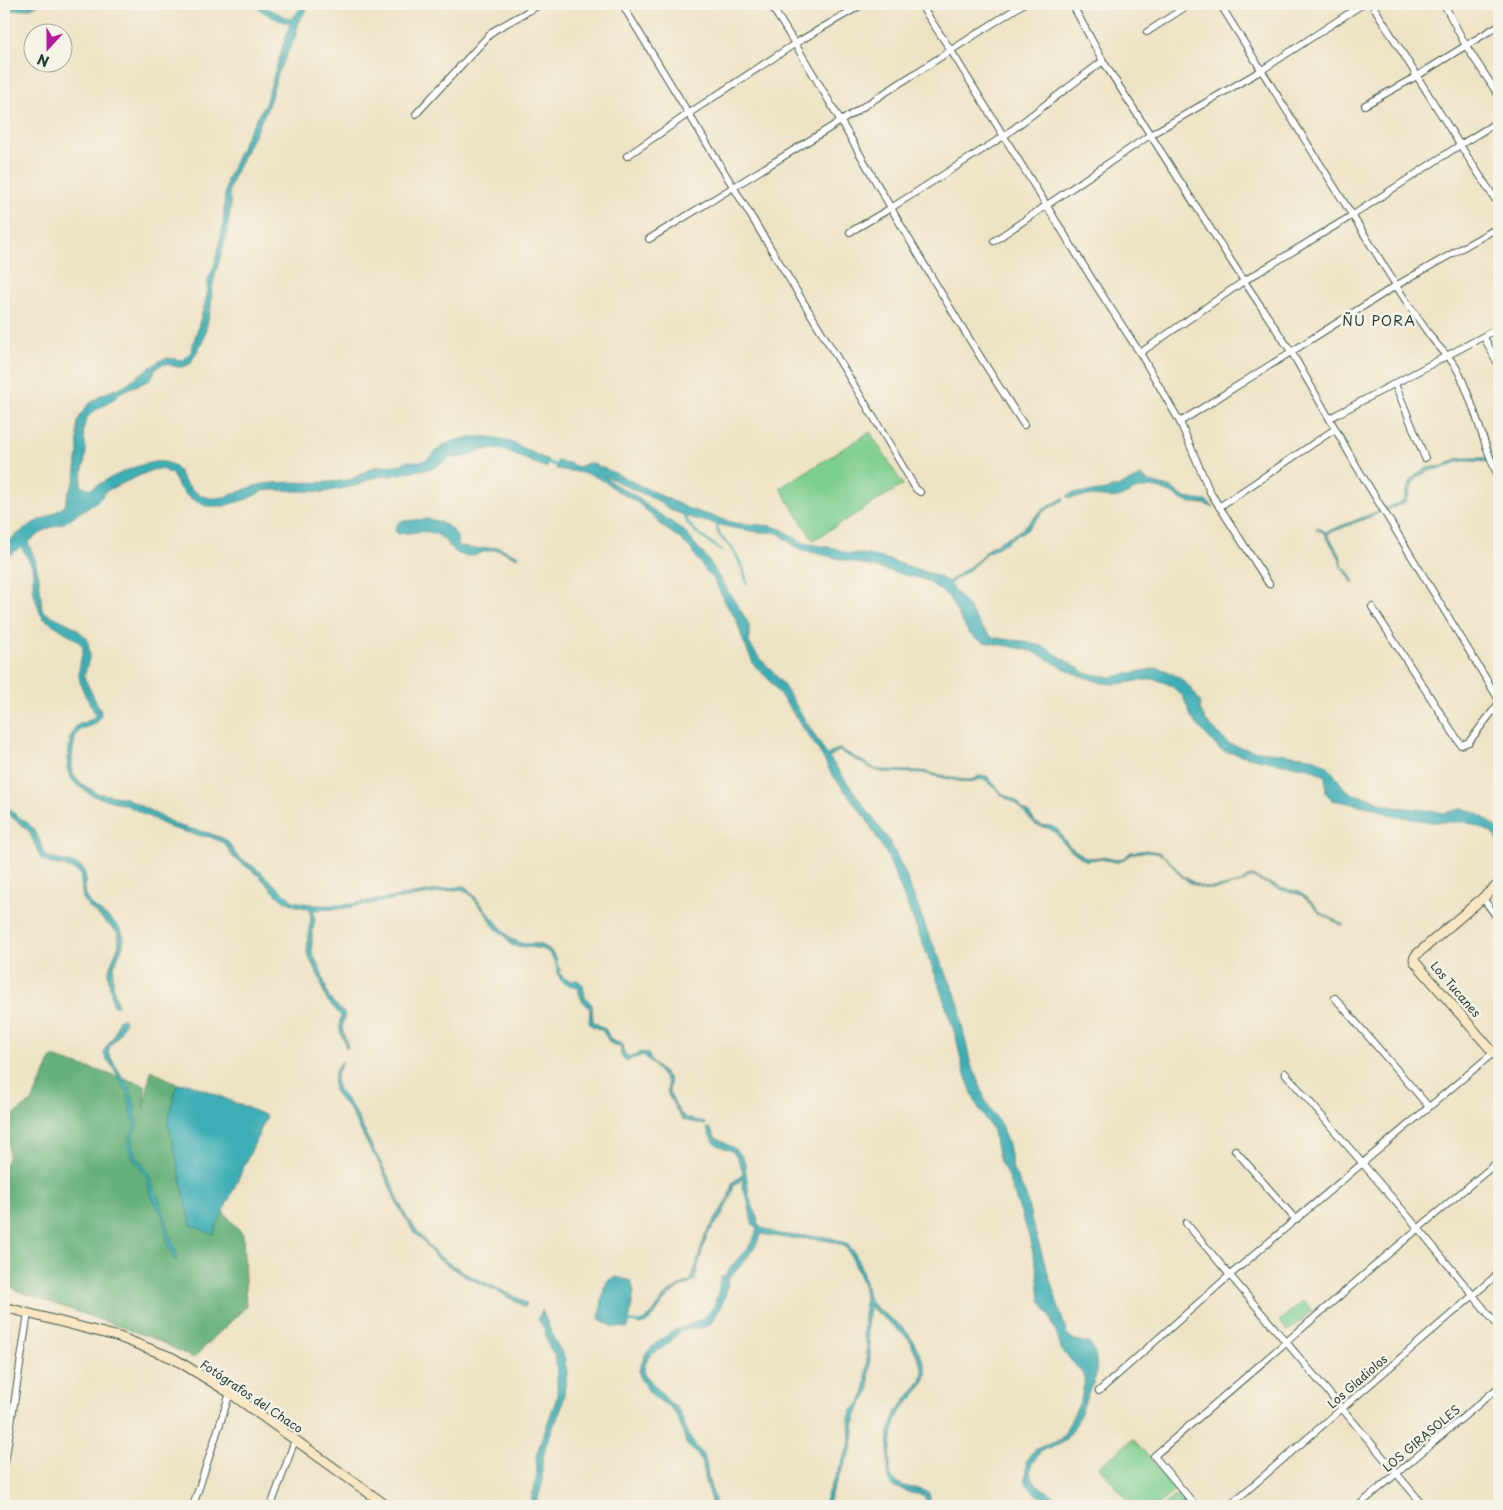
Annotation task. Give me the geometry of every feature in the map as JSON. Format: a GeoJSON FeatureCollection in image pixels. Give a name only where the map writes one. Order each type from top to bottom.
{"type":"FeatureCollection","features":[{"type":"Feature","properties":{"kind":"street"},"geometry":{"type":"LineString","coordinates":[[416,114],[493,31],[541,4]]}},
{"type":"Feature","properties":{"kind":"street"},"geometry":{"type":"LineString","coordinates":[[622,4],[916,489],[920,492]]}},
{"type":"Feature","properties":{"kind":"street"},"geometry":{"type":"LineString","coordinates":[[770,4],[796,43],[980,358],[1024,425]]}},
{"type":"Feature","properties":{"kind":"street"},"geometry":{"type":"LineString","coordinates":[[627,156],[796,43],[863,4]]}},
{"type":"Feature","properties":{"kind":"street"},"geometry":{"type":"LineString","coordinates":[[920,4],[1140,353],[1180,422],[1210,492],[1269,584]]}},
{"type":"Feature","properties":{"kind":"street"},"geometry":{"type":"LineString","coordinates":[[649,239],[841,121],[950,49],[1023,4]]}},
{"type":"Feature","properties":{"kind":"street"},"geometry":{"type":"LineString","coordinates":[[1072,4],[1103,61],[1292,353],[1335,429],[1499,702],[1469,742],[1461,746],[1372,607]]}},
{"type":"Feature","properties":{"kind":"street"},"geometry":{"type":"LineString","coordinates":[[1147,32],[1190,4]]}},
{"type":"Feature","properties":{"kind":"street"},"geometry":{"type":"LineString","coordinates":[[1220,4],[1397,286],[1435,342],[1458,370],[1470,398],[1486,449],[1499,478]]}},
{"type":"Feature","properties":{"kind":"street"},"geometry":{"type":"LineString","coordinates":[[994,242],[1150,135],[1262,70],[1363,4]]}},
{"type":"Feature","properties":{"kind":"street"},"geometry":{"type":"LineString","coordinates":[[1372,4],[1499,205]]}},
{"type":"Feature","properties":{"kind":"street"},"geometry":{"type":"LineString","coordinates":[[1444,4],[1466,46],[1499,96]]}},
{"type":"Feature","properties":{"kind":"street"},"geometry":{"type":"LineString","coordinates":[[1365,105],[1417,76],[1499,25]]}},
{"type":"Feature","properties":{"kind":"street"},"geometry":{"type":"LineString","coordinates":[[850,232],[1004,136],[1103,61]]}},
{"type":"Feature","properties":{"kind":"street"},"geometry":{"type":"LineString","coordinates":[[1140,353],[1244,281],[1353,215],[1460,145],[1499,122]]}},
{"type":"Feature","properties":{"kind":"street"},"geometry":{"type":"LineString","coordinates":[[1180,422],[1397,286],[1499,227]]}},
{"type":"Feature","properties":{"kind":"street"},"geometry":{"type":"LineString","coordinates":[[1330,418],[1499,328]]}},
{"type":"Feature","properties":{"kind":"street"},"geometry":{"type":"LineString","coordinates":[[1484,337],[1499,366]]}},
{"type":"Feature","properties":{"kind":"street"},"geometry":{"type":"LineString","coordinates":[[1395,384],[1425,458]]}},
{"type":"Feature","properties":{"kind":"street"},"geometry":{"type":"LineString","coordinates":[[1219,507],[1335,429]]}},
{"type":"Feature","properties":{"kind":"street"},"geometry":{"type":"LineString","coordinates":[[1499,884],[1482,897],[1499,920]]}},
{"type":"Feature","properties":{"kind":"street","name":"Los Tucanes"},"geometry":{"type":"LineString","coordinates":[[1482,897],[1416,955],[1414,959],[1497,1053]]}},
{"type":"Feature","properties":{"kind":"street"},"geometry":{"type":"LineString","coordinates":[[1335,998],[1429,1107]]}},
{"type":"Feature","properties":{"kind":"street"},"geometry":{"type":"LineString","coordinates":[[1098,1391],[1230,1275],[1429,1107],[1497,1053]]}},
{"type":"Feature","properties":{"kind":"street"},"geometry":{"type":"LineString","coordinates":[[1285,1073],[1418,1228],[1499,1327]]}},
{"type":"Feature","properties":{"kind":"street"},"geometry":{"type":"LineString","coordinates":[[1235,1150],[1296,1220]]}},
{"type":"Feature","properties":{"kind":"street"},"geometry":{"type":"LineString","coordinates":[[1196,1506],[1154,1456],[1418,1228],[1499,1161]]}},
{"type":"Feature","properties":{"kind":"street"},"geometry":{"type":"LineString","coordinates":[[1186,1224],[1424,1506]]}},
{"type":"Feature","properties":{"kind":"street","name":"Los Gladiolos"},"geometry":{"type":"LineString","coordinates":[[1230,1506],[1499,1273]]}},
{"type":"Feature","properties":{"kind":"street","name":"Fotógrafos del Chaco"},"geometry":{"type":"LineString","coordinates":[[4,1307],[119,1337],[173,1358],[230,1393],[387,1506]]}},
{"type":"Feature","properties":{"kind":"street"},"geometry":{"type":"LineString","coordinates":[[4,1469],[28,1313]]}},
{"type":"Feature","properties":{"kind":"street","name":"LOS GIRASOLES"},"geometry":{"type":"LineString","coordinates":[[1358,1506],[1499,1388]]}},
{"type":"Feature","properties":{"kind":"street"},"geometry":{"type":"LineString","coordinates":[[193,1506],[230,1393]]}},
{"type":"Feature","properties":{"kind":"street"},"geometry":{"type":"LineString","coordinates":[[271,1506],[295,1440]]}},
{"type":"Feature","properties":{"kind":"green space"},"geometry":{"type":"Polygon","coordinates":[[[870,432],[903,485],[813,540],[780,488],[870,432]]]}},
{"type":"Feature","properties":{"kind":"green space"},"geometry":{"type":"Polygon","coordinates":[[[52,1057],[145,1085],[144,1109],[151,1070],[177,1084],[168,1122],[177,1160],[243,1234],[246,1307],[193,1358],[155,1339],[4,1285],[4,1167],[9,1156],[7,1120],[28,1104],[31,1104],[52,1057]]]}},
{"type":"Feature","properties":{"kind":"green space"},"geometry":{"type":"Polygon","coordinates":[[[1303,1301],[1312,1311],[1288,1331],[1279,1321],[1303,1301]]]}},
{"type":"Feature","properties":{"kind":"green space"},"geometry":{"type":"Polygon","coordinates":[[[1133,1439],[1177,1489],[1157,1506],[1133,1506],[1099,1467],[1133,1439]]]}},
{"type":"Feature","properties":{"kind":"green space"},"geometry":{"type":"Polygon","coordinates":[[[1180,1492],[1188,1502],[1183,1506],[1163,1506],[1180,1492]]]}},
{"type":"Feature","properties":{"kind":"water"},"geometry":{"type":"Polygon","coordinates":[[[4,4],[40,4],[27,9],[13,10],[4,9],[4,4]]]}},
{"type":"Feature","properties":{"kind":"water"},"geometry":{"type":"Polygon","coordinates":[[[252,4],[259,4],[292,19],[304,4],[311,4],[299,21],[295,38],[278,73],[268,107],[233,178],[229,191],[231,206],[226,238],[212,288],[211,307],[203,341],[190,364],[180,367],[167,364],[161,365],[148,381],[122,392],[89,416],[84,429],[86,452],[81,486],[91,489],[128,470],[160,462],[174,466],[185,482],[196,492],[208,498],[218,498],[264,484],[347,480],[378,466],[398,465],[408,461],[423,461],[448,443],[478,437],[496,438],[519,446],[548,460],[547,468],[500,449],[480,450],[466,457],[450,458],[434,468],[369,479],[359,485],[325,492],[263,491],[247,499],[224,506],[206,506],[188,497],[180,489],[172,474],[161,469],[152,470],[106,491],[100,499],[64,523],[47,529],[28,542],[39,577],[42,609],[46,613],[73,626],[87,638],[90,655],[84,677],[101,712],[98,721],[79,731],[75,738],[72,773],[81,783],[97,793],[126,798],[179,826],[225,839],[237,856],[257,869],[293,901],[316,905],[344,905],[464,886],[511,939],[524,944],[544,946],[550,950],[557,960],[555,962],[545,950],[511,945],[505,936],[493,926],[490,919],[470,894],[461,889],[339,909],[313,910],[315,920],[312,934],[312,952],[321,971],[329,998],[345,1014],[342,1028],[348,1048],[346,1048],[340,1030],[341,1016],[326,999],[320,979],[307,954],[311,918],[309,909],[296,906],[281,899],[258,875],[233,857],[224,843],[210,837],[171,828],[126,805],[93,796],[77,785],[70,777],[67,768],[70,738],[76,726],[95,716],[80,683],[79,668],[83,647],[77,640],[43,618],[33,590],[32,566],[21,547],[4,559],[4,544],[33,523],[65,506],[68,494],[75,480],[78,451],[78,421],[88,405],[101,395],[123,386],[161,360],[167,358],[182,360],[191,352],[208,292],[208,279],[214,267],[223,226],[227,180],[247,134],[265,104],[290,23],[265,13],[252,4]]]}},
{"type":"Feature","properties":{"kind":"water"},"geometry":{"type":"Polygon","coordinates":[[[1499,455],[1499,458],[1495,460],[1461,461],[1424,473],[1415,480],[1404,503],[1327,534],[1340,555],[1343,568],[1346,569],[1354,582],[1353,584],[1341,567],[1339,557],[1324,533],[1316,529],[1317,527],[1326,532],[1401,502],[1410,483],[1417,474],[1427,468],[1443,466],[1457,459],[1496,458],[1499,455]]]}},
{"type":"Feature","properties":{"kind":"water"},"geometry":{"type":"Polygon","coordinates":[[[557,461],[578,467],[591,463],[689,509],[735,523],[772,526],[783,530],[801,542],[834,548],[849,554],[857,553],[883,558],[938,576],[948,582],[978,560],[990,547],[1021,530],[1042,510],[1063,498],[1064,500],[1044,511],[1027,530],[987,553],[969,570],[949,584],[966,604],[982,628],[992,637],[1022,641],[1045,647],[1086,673],[1111,677],[1157,668],[1165,670],[1188,685],[1200,702],[1200,709],[1206,721],[1229,744],[1251,750],[1311,757],[1327,765],[1345,789],[1354,794],[1393,807],[1445,813],[1465,809],[1479,814],[1499,829],[1499,842],[1491,832],[1466,822],[1431,822],[1388,814],[1375,808],[1332,800],[1326,793],[1325,776],[1310,768],[1271,762],[1219,749],[1192,719],[1183,696],[1170,685],[1155,679],[1115,684],[1102,683],[1075,674],[1034,652],[984,642],[973,637],[968,632],[948,596],[926,580],[803,550],[774,532],[758,532],[732,528],[691,518],[673,511],[656,500],[603,475],[683,530],[707,558],[749,625],[749,643],[760,659],[771,669],[784,686],[827,755],[838,749],[842,750],[876,769],[921,771],[964,780],[987,776],[1002,793],[1018,802],[1022,809],[1029,813],[1036,823],[1057,829],[1069,846],[1087,858],[1103,857],[1116,860],[1126,857],[1131,852],[1146,850],[1159,852],[1169,860],[1183,876],[1200,886],[1211,888],[1241,883],[1215,889],[1202,888],[1184,879],[1163,856],[1149,852],[1130,855],[1119,862],[1098,859],[1086,861],[1068,848],[1050,829],[1035,825],[1016,803],[1004,797],[987,781],[981,779],[963,782],[922,773],[881,772],[839,751],[829,757],[890,842],[905,873],[928,933],[955,993],[971,1065],[978,1078],[985,1101],[1001,1125],[1008,1145],[1013,1170],[1026,1195],[1032,1222],[1067,1334],[1074,1339],[1089,1343],[1095,1352],[1097,1366],[1095,1378],[1074,1428],[1063,1442],[1042,1451],[1035,1459],[1030,1470],[1031,1477],[1044,1490],[1075,1506],[1059,1506],[1035,1493],[1026,1481],[1026,1464],[1029,1455],[1040,1447],[1063,1436],[1081,1400],[1085,1380],[1082,1373],[1061,1349],[1049,1315],[1040,1300],[1037,1269],[1028,1233],[1006,1172],[1000,1162],[992,1129],[976,1104],[963,1069],[956,1037],[935,974],[887,855],[865,817],[831,773],[821,754],[789,707],[769,680],[754,665],[736,619],[713,578],[690,548],[662,526],[638,503],[590,474],[556,469],[557,461]]]}},
{"type":"Feature","properties":{"kind":"water"},"geometry":{"type":"Polygon","coordinates":[[[1141,476],[1150,482],[1172,488],[1185,498],[1206,501],[1214,508],[1204,504],[1191,503],[1171,493],[1150,487],[1135,490],[1119,498],[1089,496],[1069,498],[1067,496],[1073,493],[1101,491],[1117,487],[1141,476]]]}},
{"type":"Feature","properties":{"kind":"water"},"geometry":{"type":"Polygon","coordinates":[[[428,519],[440,522],[450,528],[456,535],[458,546],[474,549],[498,547],[517,555],[518,558],[495,550],[470,556],[461,555],[436,534],[424,532],[398,534],[395,531],[398,523],[402,521],[428,519]]]}},
{"type":"Feature","properties":{"kind":"water"},"geometry":{"type":"Polygon","coordinates":[[[4,803],[33,828],[44,854],[82,867],[85,875],[85,890],[90,902],[114,922],[122,932],[124,941],[113,972],[113,985],[118,1006],[113,1006],[108,974],[119,945],[118,933],[91,909],[83,899],[80,873],[65,866],[50,864],[41,859],[29,831],[8,814],[4,809],[4,803]]]}},
{"type":"Feature","properties":{"kind":"water"},"geometry":{"type":"Polygon","coordinates":[[[1252,876],[1281,888],[1298,891],[1316,906],[1320,912],[1344,925],[1319,913],[1301,895],[1281,890],[1254,878],[1249,878],[1241,883],[1247,877],[1252,876]]]}},
{"type":"Feature","properties":{"kind":"water"},"geometry":{"type":"Polygon","coordinates":[[[560,968],[563,978],[572,981],[578,980],[583,985],[585,997],[592,1004],[593,1021],[606,1030],[611,1040],[622,1044],[625,1055],[632,1056],[642,1052],[648,1054],[652,1062],[669,1078],[669,1092],[680,1113],[687,1118],[706,1124],[690,1122],[681,1118],[668,1095],[668,1084],[652,1064],[643,1055],[626,1061],[621,1056],[621,1048],[610,1043],[603,1031],[592,1026],[589,1021],[590,1009],[582,1000],[577,988],[561,981],[557,972],[560,968]]]}},
{"type":"Feature","properties":{"kind":"water"},"geometry":{"type":"Polygon","coordinates":[[[123,1018],[125,1021],[117,1037],[110,1045],[108,1053],[131,1091],[137,1122],[137,1128],[132,1137],[132,1144],[135,1154],[147,1171],[164,1212],[170,1236],[178,1256],[175,1261],[168,1245],[162,1215],[150,1194],[146,1176],[131,1155],[128,1146],[128,1139],[134,1124],[127,1092],[104,1052],[114,1035],[119,1019],[123,1018]]]}},
{"type":"Feature","properties":{"kind":"water"},"geometry":{"type":"Polygon","coordinates":[[[343,1062],[336,1076],[336,1084],[339,1091],[355,1111],[394,1187],[407,1218],[435,1253],[467,1274],[520,1299],[527,1304],[525,1307],[501,1293],[466,1277],[447,1265],[434,1256],[425,1243],[414,1233],[396,1202],[377,1159],[350,1110],[334,1090],[335,1071],[343,1062]]]}},
{"type":"Feature","properties":{"kind":"water"},"geometry":{"type":"Polygon","coordinates":[[[188,1083],[267,1116],[213,1234],[191,1225],[168,1122],[177,1084],[188,1083]]]}},
{"type":"Feature","properties":{"kind":"water"},"geometry":{"type":"Polygon","coordinates":[[[709,1127],[716,1138],[734,1148],[742,1156],[745,1163],[749,1196],[758,1224],[779,1234],[826,1237],[848,1245],[860,1264],[870,1301],[903,1328],[912,1339],[924,1363],[926,1374],[922,1386],[901,1410],[896,1421],[891,1445],[891,1477],[905,1486],[929,1493],[929,1506],[926,1506],[926,1499],[923,1495],[892,1486],[888,1480],[889,1431],[896,1412],[921,1381],[923,1372],[909,1339],[869,1306],[867,1328],[870,1350],[869,1391],[860,1406],[855,1422],[852,1448],[827,1506],[823,1506],[850,1443],[849,1418],[852,1410],[864,1396],[867,1346],[863,1334],[865,1298],[863,1286],[854,1262],[847,1249],[842,1245],[816,1239],[785,1238],[761,1234],[755,1247],[738,1269],[729,1277],[725,1297],[711,1323],[705,1327],[681,1331],[664,1347],[653,1353],[645,1364],[644,1373],[679,1411],[692,1441],[704,1457],[715,1500],[715,1506],[710,1506],[711,1501],[701,1461],[697,1454],[686,1444],[676,1415],[671,1408],[654,1397],[647,1389],[640,1378],[639,1370],[646,1353],[656,1343],[673,1331],[696,1322],[707,1315],[717,1297],[721,1277],[725,1275],[752,1241],[757,1229],[752,1223],[748,1201],[742,1187],[743,1178],[734,1186],[721,1217],[708,1234],[695,1280],[673,1293],[648,1322],[638,1325],[653,1313],[666,1294],[690,1281],[706,1233],[728,1198],[732,1183],[743,1174],[735,1154],[715,1143],[707,1129],[709,1127]]]}},
{"type":"Feature","properties":{"kind":"water"},"geometry":{"type":"Polygon","coordinates":[[[616,1277],[631,1281],[634,1291],[628,1328],[614,1327],[599,1319],[604,1288],[608,1280],[616,1277]]]}},
{"type":"Feature","properties":{"kind":"water"},"geometry":{"type":"Polygon","coordinates":[[[542,1310],[565,1359],[567,1373],[562,1407],[546,1444],[542,1462],[542,1484],[536,1506],[530,1506],[537,1474],[536,1456],[557,1397],[555,1356],[548,1345],[544,1328],[538,1319],[542,1310]]]}},
{"type":"Feature","properties":{"kind":"waterway"},"geometry":{"type":"LineString","coordinates":[[547,462],[558,466]]}},
{"type":"Feature","properties":{"kind":"waterway"},"geometry":{"type":"LineString","coordinates":[[683,513],[694,530],[722,551]]}},
{"type":"Feature","properties":{"kind":"waterway"},"geometry":{"type":"LineString","coordinates":[[716,522],[720,535],[739,561],[747,584]]}},
{"type":"Feature","properties":{"kind":"waterway"},"geometry":{"type":"LineString","coordinates":[[555,960],[559,971]]}},
{"type":"Feature","properties":{"kind":"waterway"},"geometry":{"type":"LineString","coordinates":[[627,1321],[642,1323]]}},
{"type":"Feature","properties":{"kind":"district","name":"ÑU PORA"},"geometry":{"type":"Point","coordinates":[1379,320]}}]}
